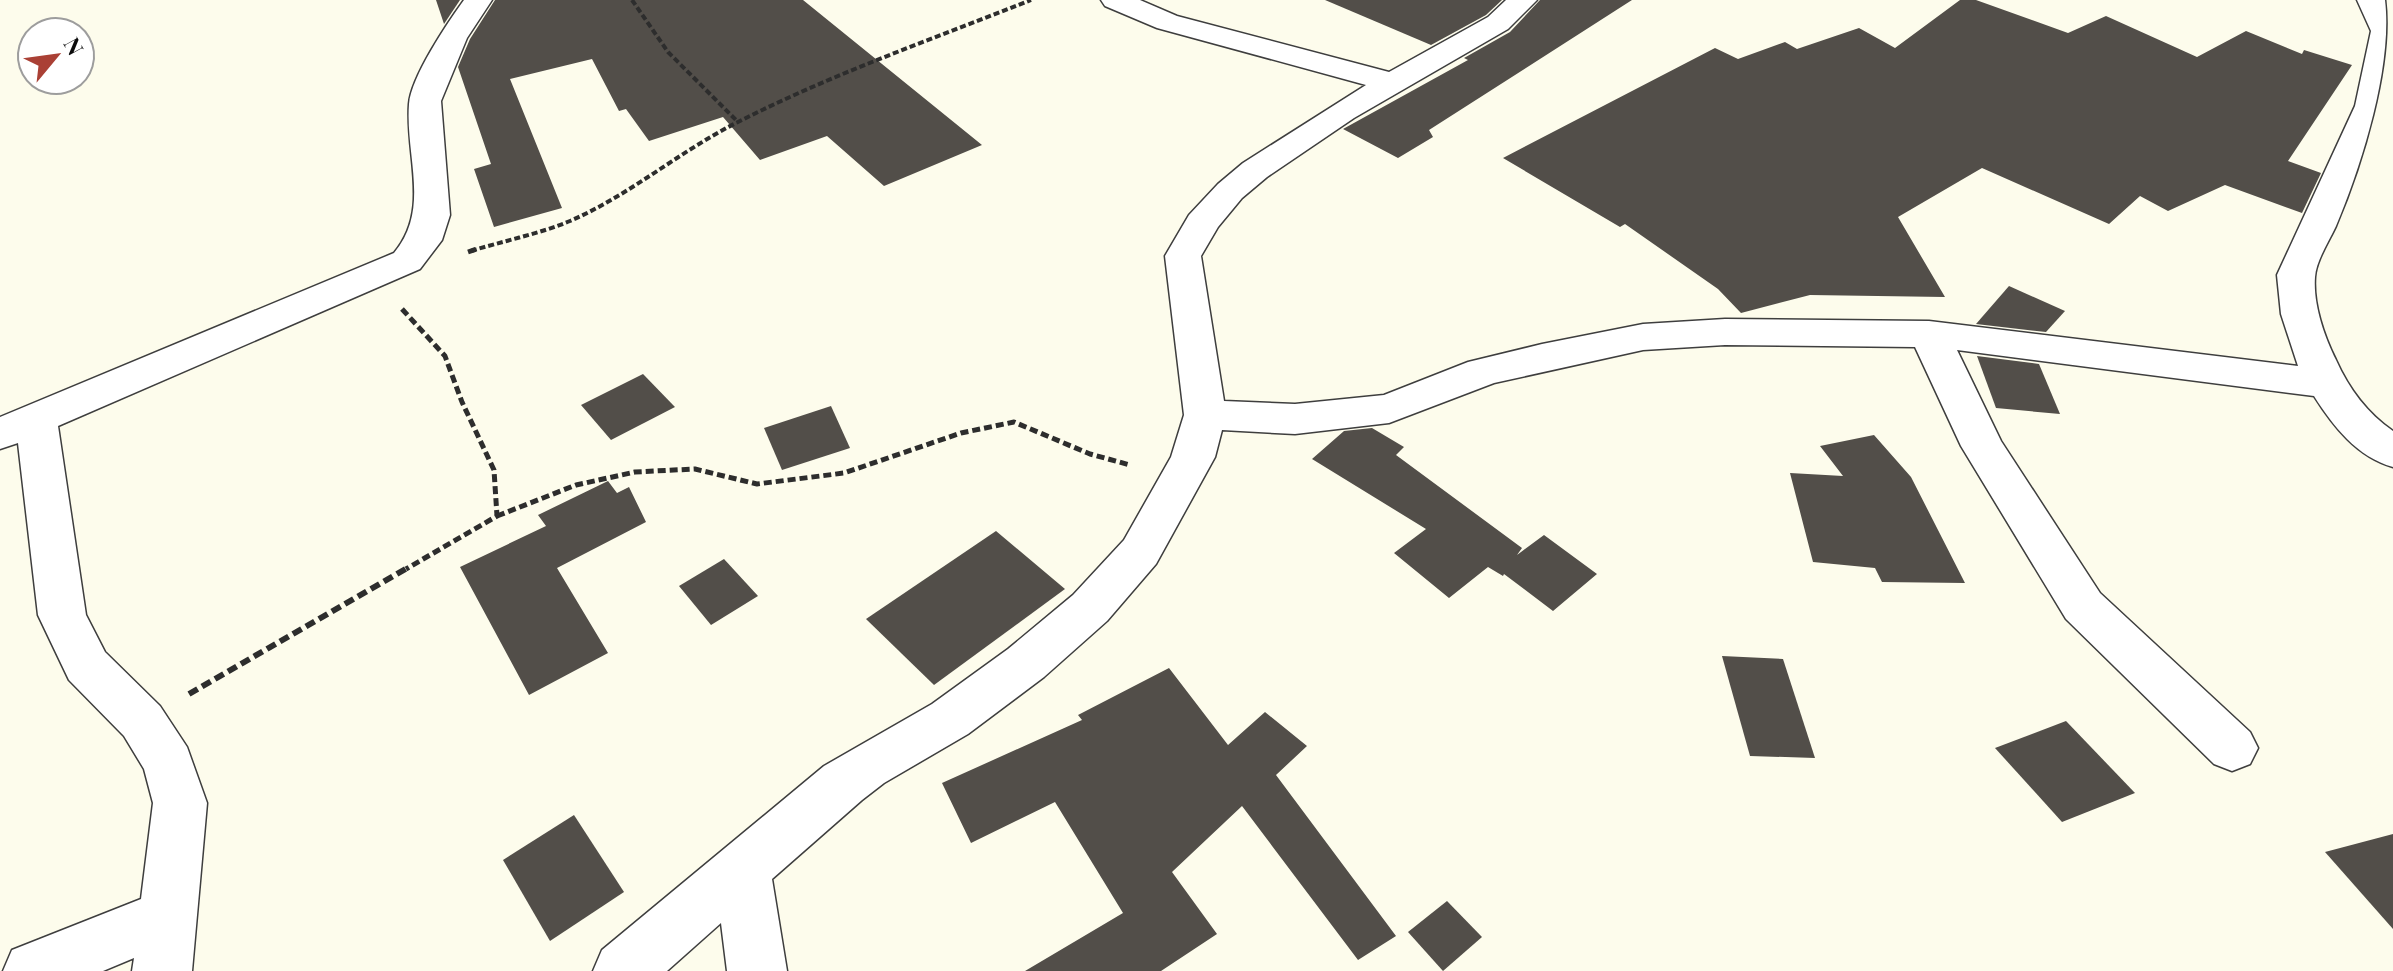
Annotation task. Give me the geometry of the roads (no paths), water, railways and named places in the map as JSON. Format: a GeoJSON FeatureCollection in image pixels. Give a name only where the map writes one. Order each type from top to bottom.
{"type":"FeatureCollection","features":[{"type":"Feature","properties":{"kind":"street"},"geometry":{"type":"LineString","coordinates":[[33,971],[164,944],[180,803],[168,763],[142,721],[87,666],[62,615],[18,427],[407,261],[424,240],[432,215],[425,101],[452,38],[478,0]]}},
{"type":"Feature","properties":{"kind":"street"},"geometry":{"type":"LineString","coordinates":[[1115,0],[1167,22],[1395,83]]}},
{"type":"Feature","properties":{"kind":"street"},"geometry":{"type":"LineString","coordinates":[[623,971],[843,783],[865,767],[950,719],[1026,663],[1090,608],[1140,552],[1193,457],[1205,415],[1183,256],[1202,223],[1230,191],[1255,170],[1343,111],[1498,23],[1523,0]]}},
{"type":"Feature","properties":{"kind":"street"},"geometry":{"type":"LineString","coordinates":[[2383,22],[2371,106],[2296,275],[2297,303],[2324,383],[2356,424],[2393,452]]}},
{"type":"Feature","properties":{"kind":"street"},"geometry":{"type":"LineString","coordinates":[[1205,415],[1295,419],[1389,409],[1482,372],[1643,337],[1725,332],[1929,334],[2324,383]]}},
{"type":"Feature","properties":{"kind":"street"},"geometry":{"type":"LineString","coordinates":[[1929,334],[1982,446],[2083,606],[2232,748]]}},
{"type":"Feature","properties":{"kind":"street"},"geometry":{"type":"LineString","coordinates":[[742,869],[757,971]]}}]}
